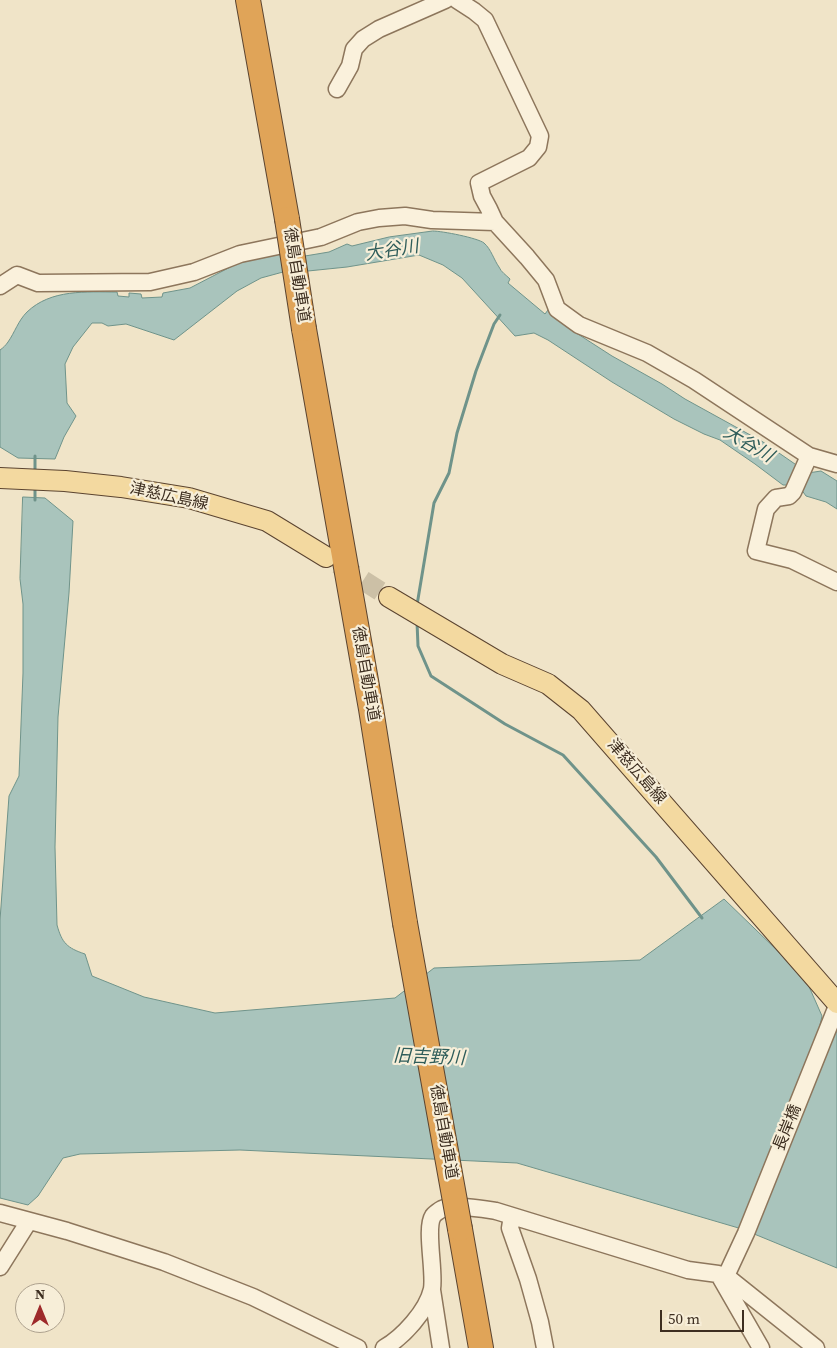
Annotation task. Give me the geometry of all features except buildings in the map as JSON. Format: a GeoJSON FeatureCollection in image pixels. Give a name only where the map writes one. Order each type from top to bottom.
{"type":"FeatureCollection","features":[{"type":"Feature","properties":{"kind":"highway","name":"徳島自動車道"},"geometry":{"type":"LineString","coordinates":[[248,0],[371,709],[405,923],[481,1348]]}},
{"type":"Feature","properties":{"kind":"highway"},"geometry":{"type":"LineString","coordinates":[[462,1239],[488,1348]]}},
{"type":"Feature","properties":{"kind":"main road","name":"津慈広島線"},"geometry":{"type":"LineString","coordinates":[[0,478],[65,481],[121,487],[188,498],[267,521],[326,556]]}},
{"type":"Feature","properties":{"kind":"main road","name":"津慈広島線"},"geometry":{"type":"LineString","coordinates":[[389,597],[502,664],[548,684],[581,710],[837,1005]]}},
{"type":"Feature","properties":{"kind":"street"},"geometry":{"type":"LineString","coordinates":[[337,89],[350,66],[354,49],[363,39],[379,29],[445,0]]}},
{"type":"Feature","properties":{"kind":"street"},"geometry":{"type":"LineString","coordinates":[[457,0],[485,20],[540,136],[538,147],[529,158],[479,183],[482,196],[495,222],[546,280],[557,309],[580,325],[647,353],[686,375],[806,461],[837,464]]}},
{"type":"Feature","properties":{"kind":"street"},"geometry":{"type":"LineString","coordinates":[[0,286],[17,275],[38,283],[150,282],[194,272],[240,254],[321,237],[358,222],[379,218],[406,216],[432,220],[495,222]]}},
{"type":"Feature","properties":{"kind":"street"},"geometry":{"type":"LineString","coordinates":[[806,461],[793,492],[789,496],[776,498],[766,509],[756,551],[792,560],[837,582]]}},
{"type":"Feature","properties":{"kind":"street","name":"長岸橋"},"geometry":{"type":"LineString","coordinates":[[722,1275],[746,1233],[837,1005]]}},
{"type":"Feature","properties":{"kind":"street"},"geometry":{"type":"LineString","coordinates":[[441,1348],[432,1290],[430,1226],[433,1216],[443,1208],[466,1207],[496,1211],[688,1270],[722,1275],[816,1348]]}},
{"type":"Feature","properties":{"kind":"street"},"geometry":{"type":"LineString","coordinates":[[0,1213],[67,1231],[182,1269],[254,1297],[358,1348]]}},
{"type":"Feature","properties":{"kind":"street"},"geometry":{"type":"LineString","coordinates":[[512,1216],[510,1228],[540,1322],[545,1348]]}},
{"type":"Feature","properties":{"kind":"street"},"geometry":{"type":"LineString","coordinates":[[0,1267],[29,1220]]}},
{"type":"Feature","properties":{"kind":"street"},"geometry":{"type":"LineString","coordinates":[[722,1275],[761,1348]]}},
{"type":"Feature","properties":{"kind":"street"},"geometry":{"type":"LineString","coordinates":[[384,1348],[394,1342],[420,1314],[432,1290]]}},
{"type":"Feature","properties":{"kind":"water","name":"大谷川"},"geometry":{"type":"Polygon","coordinates":[[[433,231],[460,235],[484,243],[489,248],[501,270],[510,279],[508,283],[545,314],[548,310],[567,327],[612,356],[763,442],[808,473],[821,471],[837,481],[837,509],[826,502],[806,496],[801,489],[792,485],[783,485],[720,440],[674,419],[612,382],[548,340],[534,333],[515,336],[462,278],[443,265],[419,255],[347,267],[283,272],[261,278],[237,291],[174,340],[126,324],[108,326],[102,323],[92,323],[73,347],[65,364],[67,403],[76,416],[64,437],[55,459],[18,458],[0,447],[0,350],[7,343],[27,312],[47,299],[69,293],[93,292],[117,292],[118,296],[129,297],[129,293],[141,294],[142,298],[162,297],[163,293],[190,288],[240,262],[282,253],[283,257],[305,256],[329,252],[347,244],[352,246],[389,237],[433,231]]]}},
{"type":"Feature","properties":{"kind":"water","name":"旧吉野川"},"geometry":{"type":"Polygon","coordinates":[[[23,497],[45,498],[73,521],[69,593],[58,717],[55,847],[57,925],[63,941],[70,947],[85,954],[92,976],[144,997],[215,1013],[395,998],[434,968],[640,960],[724,899],[807,982],[822,1016],[820,1025],[837,1032],[837,1268],[742,1229],[517,1163],[240,1150],[80,1154],[63,1158],[38,1196],[28,1205],[0,1198],[0,920],[9,796],[19,776],[23,673],[23,604],[20,579],[23,497]]]}},
{"type":"Feature","properties":{"kind":"waterway"},"geometry":{"type":"LineString","coordinates":[[417,605],[434,503],[449,473],[457,433],[476,371],[494,324],[500,315]]}},
{"type":"Feature","properties":{"kind":"waterway"},"geometry":{"type":"LineString","coordinates":[[35,456],[35,473]]}},
{"type":"Feature","properties":{"kind":"waterway"},"geometry":{"type":"LineString","coordinates":[[35,486],[35,500]]}},
{"type":"Feature","properties":{"kind":"waterway"},"geometry":{"type":"LineString","coordinates":[[417,622],[418,646],[431,676],[505,724],[563,755],[656,857],[702,918]]}},
{"type":"Feature","properties":{"kind":"tunnel"},"geometry":{"type":"LineString","coordinates":[[338,564],[389,597]]}}]}
